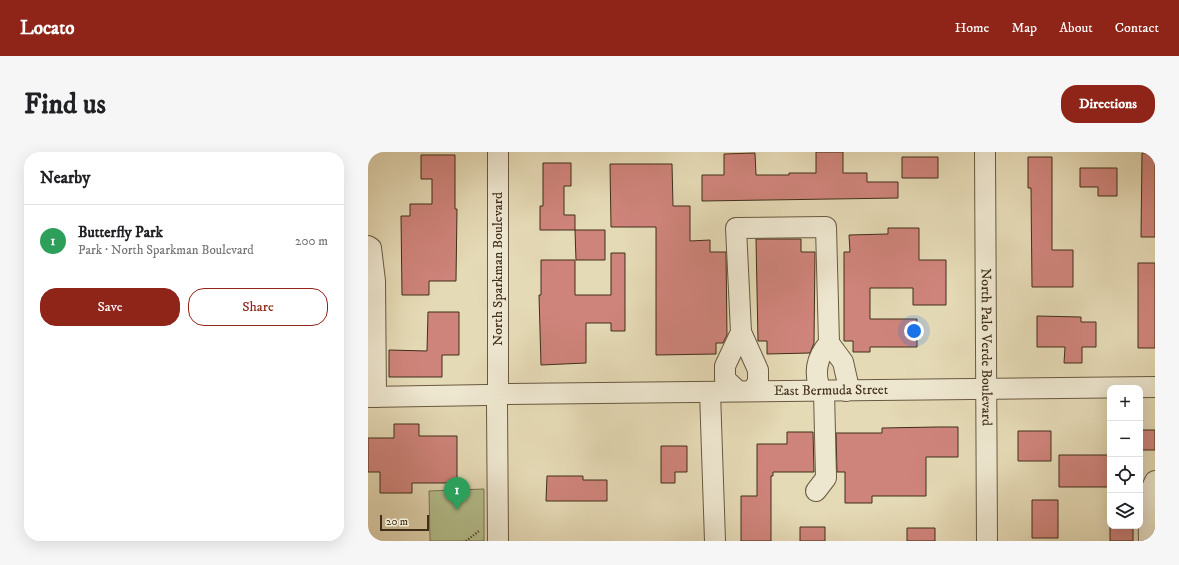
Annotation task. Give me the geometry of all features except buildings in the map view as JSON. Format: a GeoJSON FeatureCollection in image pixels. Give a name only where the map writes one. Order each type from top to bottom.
{"type":"FeatureCollection","features":[{"type":"Feature","properties":{"kind":"street","name":"North Sparkman Boulevard"},"geometry":{"type":"LineString","coordinates":[[498,152],[498,541]]}},
{"type":"Feature","properties":{"kind":"street","name":"North Palo Verde Boulevard"},"geometry":{"type":"LineString","coordinates":[[985,152],[987,541]]}},
{"type":"Feature","properties":{"kind":"street"},"geometry":{"type":"LineString","coordinates":[[742,332],[724,366],[724,379],[745,391],[758,382],[758,370],[742,332],[736,228],[826,227],[828,343],[817,362],[817,383],[822,391],[826,478],[816,491]]}},
{"type":"Feature","properties":{"kind":"street"},"geometry":{"type":"LineString","coordinates":[[368,246],[371,248],[375,281],[372,397]]}},
{"type":"Feature","properties":{"kind":"street"},"geometry":{"type":"LineString","coordinates":[[828,343],[843,362],[848,384],[846,391]]}},
{"type":"Feature","properties":{"kind":"street","name":"East Bermuda Street"},"geometry":{"type":"LineString","coordinates":[[372,397],[745,391],[986,390],[1155,387]]}},
{"type":"Feature","properties":{"kind":"street"},"geometry":{"type":"LineString","coordinates":[[710,392],[715,541]]}},
{"type":"Feature","properties":{"kind":"street"},"geometry":{"type":"LineString","coordinates":[[1149,541],[1148,497],[1155,481]]}},
{"type":"Feature","properties":{"kind":"green space"},"geometry":{"type":"Polygon","coordinates":[[[484,489],[484,541],[430,541],[429,491],[484,489]]]}},
{"type":"Feature","properties":{"kind":"place","name":"Butterfly Park"},"geometry":{"type":"Point","coordinates":[457,510]}}]}
